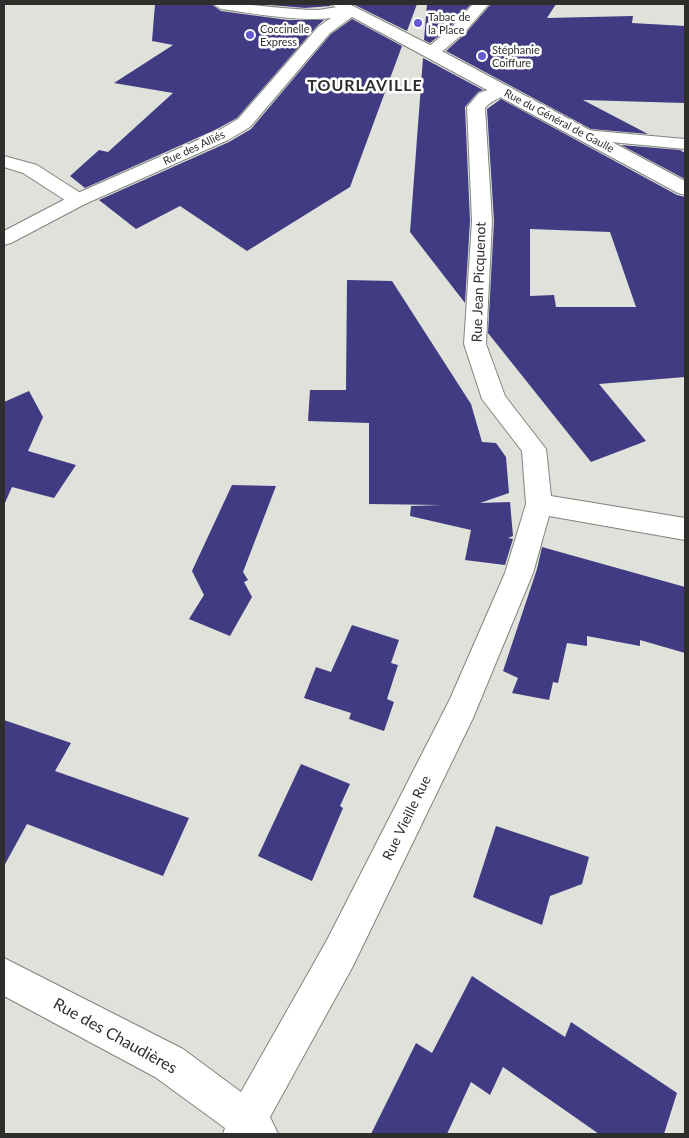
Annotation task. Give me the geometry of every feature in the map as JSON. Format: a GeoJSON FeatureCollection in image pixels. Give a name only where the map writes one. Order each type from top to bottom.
{"type":"FeatureCollection","features":[{"type":"Feature","properties":{"kind":"street"},"geometry":{"type":"LineString","coordinates":[[221,4],[307,16],[324,16],[344,7]]}},
{"type":"Feature","properties":{"kind":"street"},"geometry":{"type":"LineString","coordinates":[[432,52],[458,30],[481,4]]}},
{"type":"Feature","properties":{"kind":"street","name":"Rue du Général de Gaulle"},"geometry":{"type":"LineString","coordinates":[[344,7],[432,52],[685,189]]}},
{"type":"Feature","properties":{"kind":"street","name":"Rue des Alliés"},"geometry":{"type":"LineString","coordinates":[[4,239],[78,200],[222,136],[244,123],[344,7]]}},
{"type":"Feature","properties":{"kind":"street","name":"Rue Jean Picquenot"},"geometry":{"type":"LineString","coordinates":[[502,90],[485,97],[476,107],[482,221],[475,344],[494,399],[534,450],[540,504]]}},
{"type":"Feature","properties":{"kind":"street"},"geometry":{"type":"LineString","coordinates":[[585,135],[685,144]]}},
{"type":"Feature","properties":{"kind":"street"},"geometry":{"type":"LineString","coordinates":[[4,161],[30,169],[78,200]]}},
{"type":"Feature","properties":{"kind":"street"},"geometry":{"type":"LineString","coordinates":[[540,504],[685,529]]}},
{"type":"Feature","properties":{"kind":"street","name":"Rue Vieille Rue"},"geometry":{"type":"LineString","coordinates":[[249,1129],[340,953],[462,708],[519,573],[540,504]]}},
{"type":"Feature","properties":{"kind":"street","name":"Rue des Chaudières"},"geometry":{"type":"LineString","coordinates":[[4,976],[169,1063],[249,1129]]}},
{"type":"Feature","properties":{"kind":"building"},"geometry":{"type":"Polygon","coordinates":[[[155,4],[211,4],[221,11],[288,20],[324,20],[237,118],[215,130],[85,188],[70,176],[99,150],[108,152],[173,93],[114,83],[173,45],[152,41],[155,4]]]}},
{"type":"Feature","properties":{"kind":"building"},"geometry":{"type":"Polygon","coordinates":[[[259,4],[329,4],[331,6],[305,8],[259,4]]]}},
{"type":"Feature","properties":{"kind":"building"},"geometry":{"type":"Polygon","coordinates":[[[353,4],[417,4],[407,31],[353,4]]]}},
{"type":"Feature","properties":{"kind":"building"},"geometry":{"type":"Polygon","coordinates":[[[427,4],[471,4],[451,26],[430,43],[424,40],[427,4]]]}},
{"type":"Feature","properties":{"kind":"building"},"geometry":{"type":"Polygon","coordinates":[[[491,4],[556,4],[547,18],[633,16],[632,23],[685,26],[685,103],[583,100],[648,134],[591,129],[446,51],[465,34],[491,4]]]}},
{"type":"Feature","properties":{"kind":"building"},"geometry":{"type":"Polygon","coordinates":[[[352,19],[402,46],[350,187],[247,251],[180,206],[136,229],[99,200],[229,142],[251,129],[331,34],[352,19]]]}},
{"type":"Feature","properties":{"kind":"building"},"geometry":{"type":"Polygon","coordinates":[[[423,58],[483,90],[478,92],[465,107],[470,221],[465,303],[410,232],[423,58]]]}},
{"type":"Feature","properties":{"kind":"building"},"geometry":{"type":"Polygon","coordinates":[[[501,99],[677,195],[685,197],[685,377],[599,384],[646,441],[591,462],[488,333],[494,221],[487,109],[501,99]],[[530,229],[530,296],[554,295],[556,307],[636,307],[610,232],[530,229]]]}},
{"type":"Feature","properties":{"kind":"building"},"geometry":{"type":"Polygon","coordinates":[[[621,145],[680,150],[685,153],[685,179],[621,145]]]}},
{"type":"Feature","properties":{"kind":"building"},"geometry":{"type":"Polygon","coordinates":[[[347,280],[392,281],[471,404],[482,442],[496,443],[506,457],[509,493],[480,503],[510,502],[513,536],[508,538],[513,539],[505,565],[465,560],[471,530],[410,516],[411,506],[442,505],[369,504],[369,423],[308,421],[310,390],[346,390],[347,280]]]}},
{"type":"Feature","properties":{"kind":"building"},"geometry":{"type":"Polygon","coordinates":[[[29,391],[43,417],[28,451],[76,465],[54,498],[12,487],[4,505],[4,402],[29,391]]]}},
{"type":"Feature","properties":{"kind":"building"},"geometry":{"type":"Polygon","coordinates":[[[232,485],[276,486],[243,572],[248,580],[244,582],[252,597],[230,636],[189,619],[204,595],[192,571],[232,485]]]}},
{"type":"Feature","properties":{"kind":"building"},"geometry":{"type":"Polygon","coordinates":[[[542,547],[685,587],[685,653],[640,640],[640,646],[587,636],[587,646],[567,643],[558,683],[553,682],[549,700],[512,693],[518,678],[503,671],[537,569],[542,547]]]}},
{"type":"Feature","properties":{"kind":"building"},"geometry":{"type":"Polygon","coordinates":[[[352,625],[399,640],[391,663],[398,665],[387,699],[394,702],[384,731],[349,719],[351,713],[304,698],[316,667],[331,672],[352,625]]]}},
{"type":"Feature","properties":{"kind":"building"},"geometry":{"type":"Polygon","coordinates":[[[4,720],[71,743],[55,771],[189,818],[163,876],[27,824],[4,866],[4,720]]]}},
{"type":"Feature","properties":{"kind":"building"},"geometry":{"type":"Polygon","coordinates":[[[301,764],[350,784],[340,806],[343,808],[312,881],[258,856],[301,764]]]}},
{"type":"Feature","properties":{"kind":"building"},"geometry":{"type":"Polygon","coordinates":[[[496,826],[589,857],[582,884],[550,896],[542,925],[473,897],[496,826]]]}},
{"type":"Feature","properties":{"kind":"building"},"geometry":{"type":"Polygon","coordinates":[[[472,976],[565,1037],[571,1022],[677,1093],[664,1134],[599,1134],[503,1067],[490,1095],[471,1082],[447,1134],[371,1134],[416,1043],[432,1053],[472,976]]]}},
{"type":"Feature","properties":{"kind":"place","name":"Tabac de la Place"},"geometry":{"type":"Point","coordinates":[418,23]}},
{"type":"Feature","properties":{"kind":"place","name":"Coccinelle Express"},"geometry":{"type":"Point","coordinates":[250,35]}},
{"type":"Feature","properties":{"kind":"place","name":"Stéphanie Coiffure"},"geometry":{"type":"Point","coordinates":[482,56]}},
{"type":"Feature","properties":{"kind":"district","name":"TOURLAVILLE"},"geometry":{"type":"Point","coordinates":[365,86]}}]}
